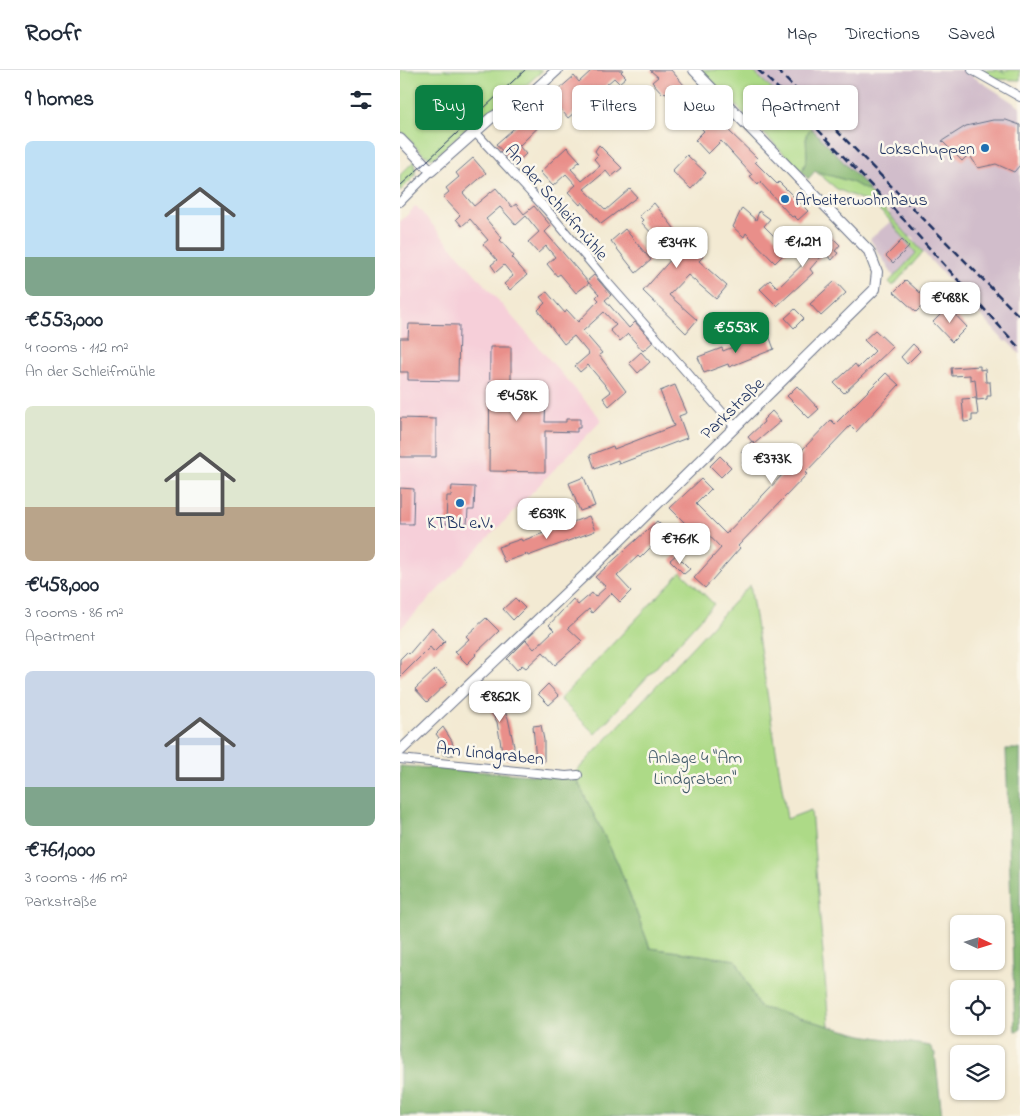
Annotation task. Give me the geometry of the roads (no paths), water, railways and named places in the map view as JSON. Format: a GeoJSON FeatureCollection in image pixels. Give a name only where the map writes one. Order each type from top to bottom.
{"type":"FeatureCollection","features":[{"type":"Feature","properties":{"kind":"street"},"geometry":{"type":"LineString","coordinates":[[400,202],[431,171],[491,118],[524,100],[557,70]]}},
{"type":"Feature","properties":{"kind":"street","name":"Parkstraße"},"geometry":{"type":"LineString","coordinates":[[400,751],[868,297],[877,284],[874,260],[864,245],[694,70]]}},
{"type":"Feature","properties":{"kind":"street"},"geometry":{"type":"LineString","coordinates":[[972,70],[1020,97]]}},
{"type":"Feature","properties":{"kind":"street","name":"An der Schleifmühle"},"geometry":{"type":"LineString","coordinates":[[475,132],[547,210],[606,282],[735,427]]}},
{"type":"Feature","properties":{"kind":"street"},"geometry":{"type":"LineString","coordinates":[[400,139],[431,171]]}},
{"type":"Feature","properties":{"kind":"street","name":"Am Lindgraben"},"geometry":{"type":"LineString","coordinates":[[400,759],[566,776],[578,775]]}},
{"type":"Feature","properties":{"kind":"tram line"},"geometry":{"type":"LineString","coordinates":[[400,186],[525,70]]}},
{"type":"Feature","properties":{"kind":"railway"},"geometry":{"type":"LineString","coordinates":[[758,70],[783,93],[905,221],[1020,349]]}},
{"type":"Feature","properties":{"kind":"railway"},"geometry":{"type":"LineString","coordinates":[[777,70],[1020,317]]}},
{"type":"Feature","properties":{"kind":"place","name":"Lokschuppen"},"geometry":{"type":"Point","coordinates":[985,148]}},
{"type":"Feature","properties":{"kind":"place","name":"Arbeiterwohnhaus"},"geometry":{"type":"Point","coordinates":[785,199]}},
{"type":"Feature","properties":{"kind":"place","name":"KTBL e.V."},"geometry":{"type":"Point","coordinates":[460,503]}},
{"type":"Feature","properties":{"kind":"park label","name":"Anlage 4 \"Am Lindgraben\""},"geometry":{"type":"Point","coordinates":[695,768]}}]}
